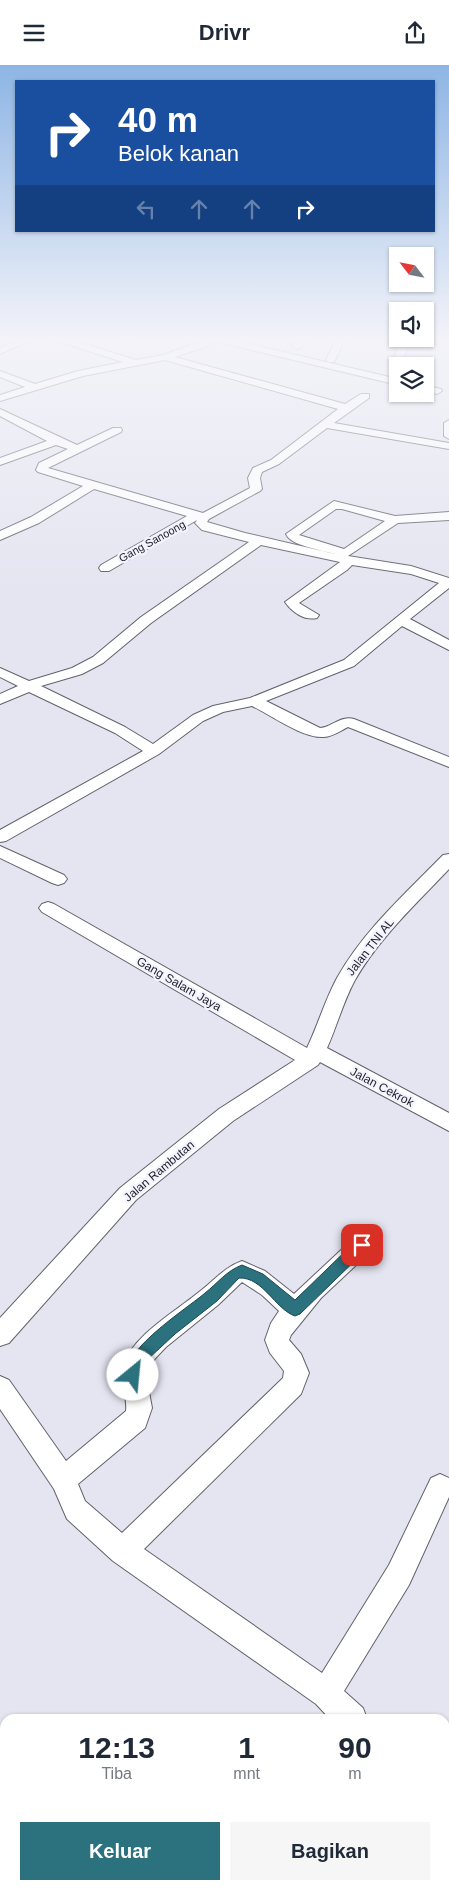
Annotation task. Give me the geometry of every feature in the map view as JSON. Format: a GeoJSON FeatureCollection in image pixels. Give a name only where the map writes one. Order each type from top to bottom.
{"type":"FeatureCollection","features":[{"type":"Feature","properties":{"kind":"street"},"geometry":{"type":"LineString","coordinates":[[20,422],[56,441],[78,449]]}},
{"type":"Feature","properties":{"kind":"street"},"geometry":{"type":"LineString","coordinates":[[449,423],[449,436]]}},
{"type":"Feature","properties":{"kind":"street"},"geometry":{"type":"LineString","coordinates":[[324,424],[449,447]]}},
{"type":"Feature","properties":{"kind":"street","name":"Gang Sanoong"},"geometry":{"type":"LineString","coordinates":[[105,567],[256,489],[254,477],[257,471],[275,462],[324,424]]}},
{"type":"Feature","properties":{"kind":"street"},"geometry":{"type":"LineString","coordinates":[[0,837],[154,751],[198,718],[218,709],[254,701],[349,663],[448,582],[436,576],[397,567],[349,560],[258,541],[206,527],[201,523],[201,516],[42,470],[43,465],[117,430]]}},
{"type":"Feature","properties":{"kind":"street"},"geometry":{"type":"LineString","coordinates":[[0,462],[56,441]]}},
{"type":"Feature","properties":{"kind":"street"},"geometry":{"type":"LineString","coordinates":[[0,537],[35,520],[94,484]]}},
{"type":"Feature","properties":{"kind":"street"},"geometry":{"type":"LineString","coordinates":[[395,520],[346,553],[300,541],[293,537],[292,534],[334,505],[395,520],[449,516]]}},
{"type":"Feature","properties":{"kind":"street"},"geometry":{"type":"LineString","coordinates":[[0,700],[40,681],[77,671],[98,660],[146,620],[258,541]]}},
{"type":"Feature","properties":{"kind":"street"},"geometry":{"type":"LineString","coordinates":[[312,615],[296,608],[292,602],[343,567],[349,560]]}},
{"type":"Feature","properties":{"kind":"street"},"geometry":{"type":"LineString","coordinates":[[401,621],[449,645]]}},
{"type":"Feature","properties":{"kind":"street"},"geometry":{"type":"LineString","coordinates":[[0,672],[120,730],[154,751]]}},
{"type":"Feature","properties":{"kind":"street"},"geometry":{"type":"LineString","coordinates":[[254,701],[315,732],[328,732],[341,724],[349,722],[449,762]]}},
{"type":"Feature","properties":{"kind":"street"},"geometry":{"type":"LineString","coordinates":[[0,851],[58,879]]}},
{"type":"Feature","properties":{"kind":"street","name":"Jalan TNI AL"},"geometry":{"type":"LineString","coordinates":[[313,1056],[330,1010],[346,978],[382,927],[449,859]]}},
{"type":"Feature","properties":{"kind":"street","name":"Gang Salam Jaya"},"geometry":{"type":"LineString","coordinates":[[48,908],[313,1056]]}},
{"type":"Feature","properties":{"kind":"street","name":"Jalan Cekrok"},"geometry":{"type":"LineString","coordinates":[[313,1056],[449,1123]]}},
{"type":"Feature","properties":{"kind":"street","name":"Jalan Rambutan"},"geometry":{"type":"LineString","coordinates":[[0,1335],[128,1194],[226,1115],[313,1056]]}},
{"type":"Feature","properties":{"kind":"street"},"geometry":{"type":"LineString","coordinates":[[123,1551],[292,1386],[296,1373],[290,1359],[279,1346],[277,1339],[280,1329],[295,1310],[362,1245]]}},
{"type":"Feature","properties":{"kind":"street"},"geometry":{"type":"LineString","coordinates":[[63,1480],[136,1419],[139,1408],[133,1375],[142,1355],[170,1329],[212,1297],[234,1274],[242,1271],[258,1278],[295,1310]]}},
{"type":"Feature","properties":{"kind":"street"},"geometry":{"type":"LineString","coordinates":[[0,1388],[63,1480],[76,1511],[123,1551],[326,1694],[347,1714]]}},
{"type":"Feature","properties":{"kind":"street"},"geometry":{"type":"LineString","coordinates":[[326,1694],[399,1575],[440,1487]]}},
{"type":"Feature","properties":{"kind":"route"},"geometry":{"type":"LineString","coordinates":[[133,1375],[142,1355],[170,1329],[212,1297],[234,1274],[242,1271],[258,1278],[295,1310],[362,1245]]}}]}
